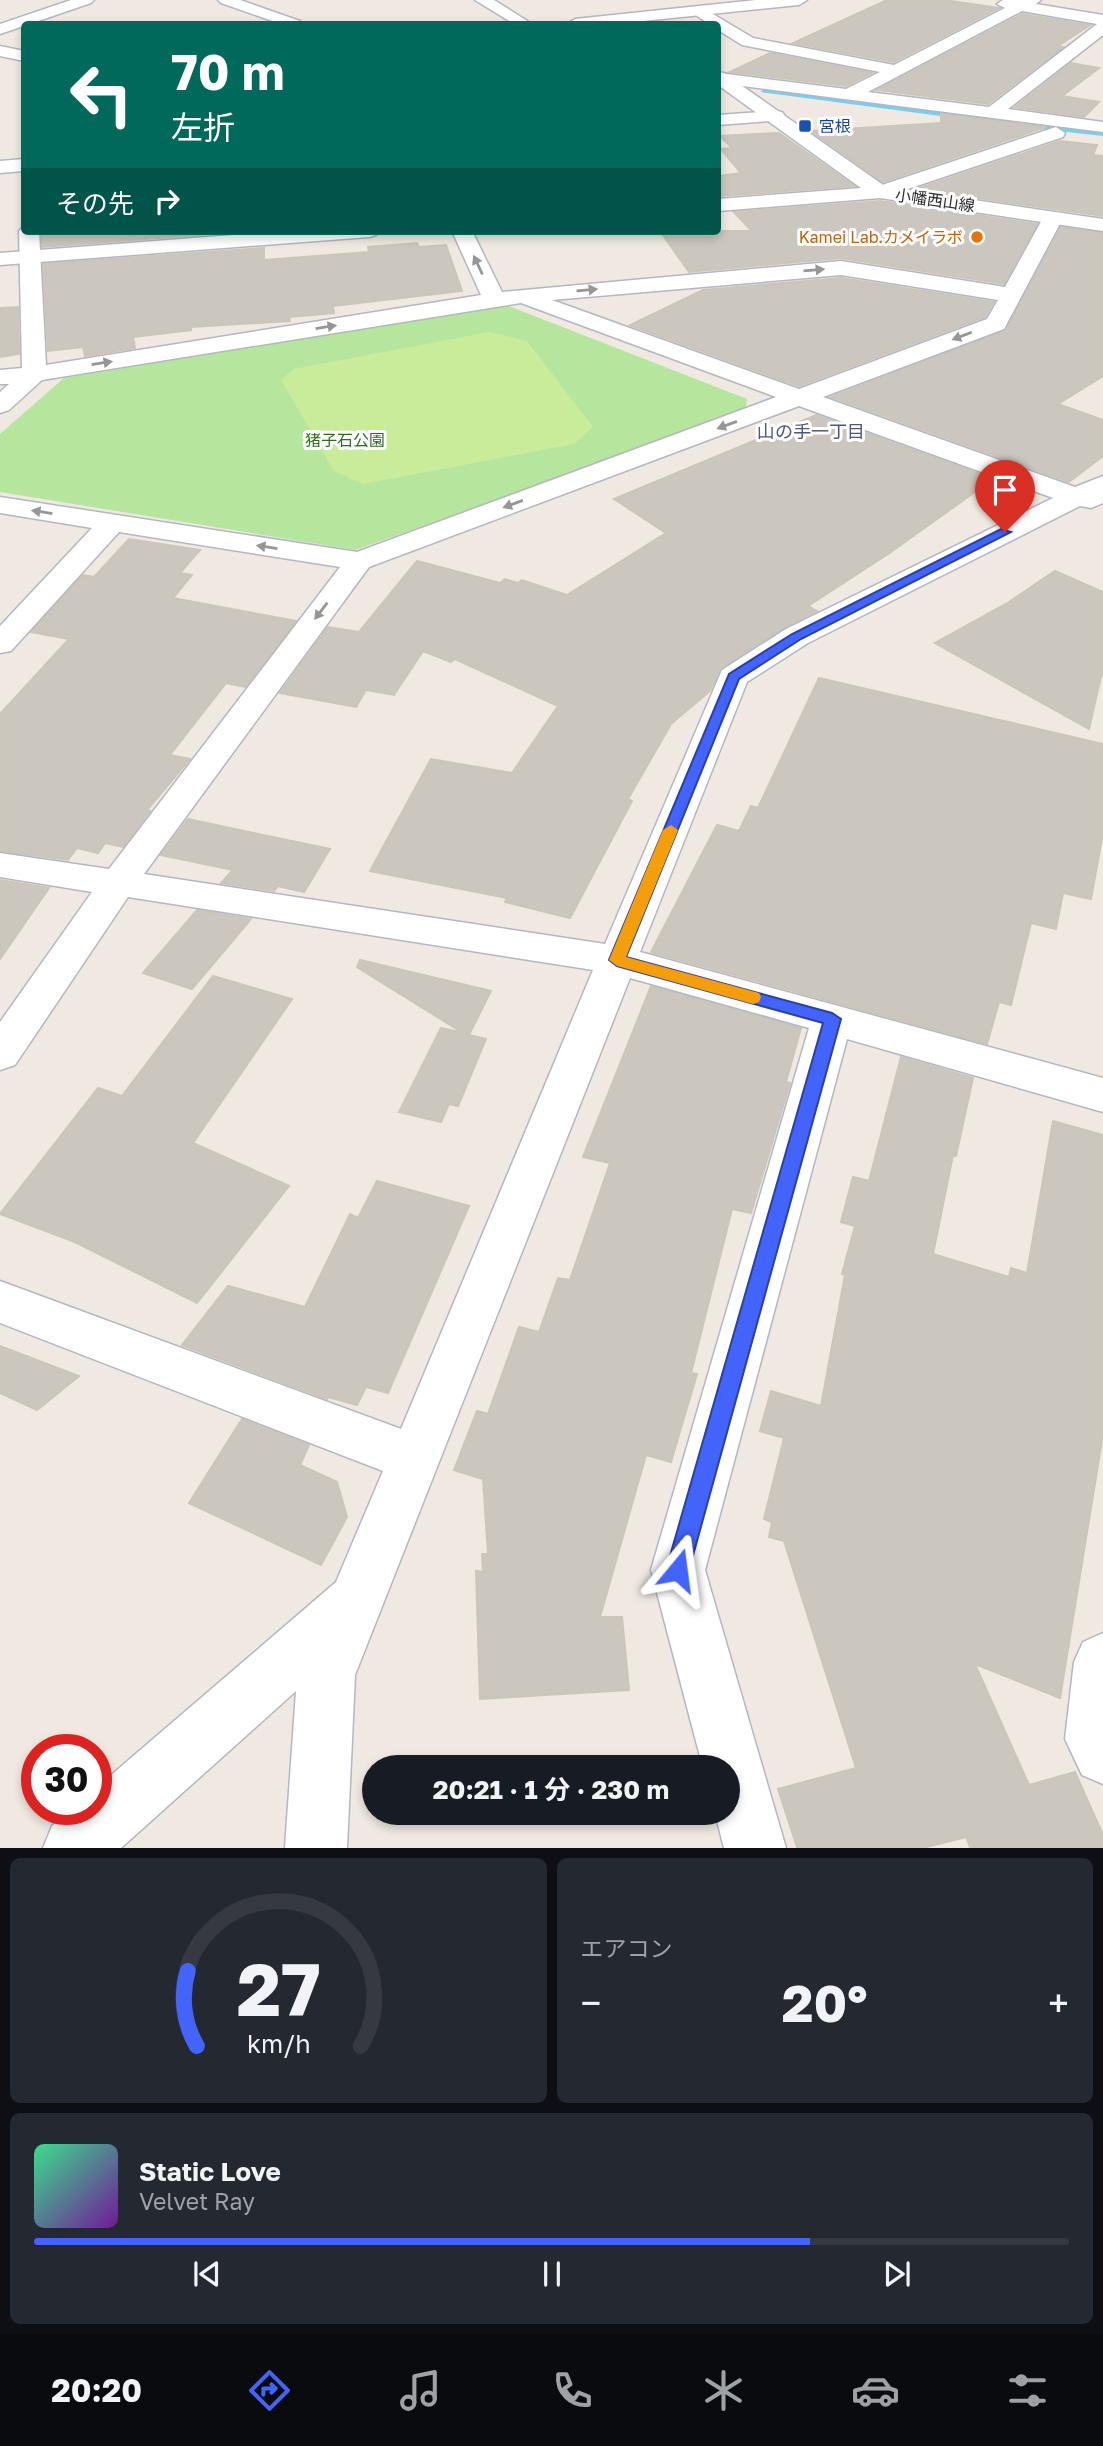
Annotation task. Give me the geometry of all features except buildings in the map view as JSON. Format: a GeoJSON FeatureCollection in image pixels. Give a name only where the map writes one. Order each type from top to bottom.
{"type":"FeatureCollection","features":[{"type":"Feature","properties":{"kind":"street"},"geometry":{"type":"LineString","coordinates":[[24,21],[86,0]]}},
{"type":"Feature","properties":{"kind":"street"},"geometry":{"type":"LineString","coordinates":[[226,0],[285,21]]}},
{"type":"Feature","properties":{"kind":"street"},"geometry":{"type":"LineString","coordinates":[[483,0],[519,21]]}},
{"type":"Feature","properties":{"kind":"street"},"geometry":{"type":"LineString","coordinates":[[607,6],[632,21],[799,0]]}},
{"type":"Feature","properties":{"kind":"street"},"geometry":{"type":"LineString","coordinates":[[994,2],[1026,3],[1103,20]]}},
{"type":"Feature","properties":{"kind":"street"},"geometry":{"type":"LineString","coordinates":[[846,96],[1026,3]]}},
{"type":"Feature","properties":{"kind":"street"},"geometry":{"type":"LineString","coordinates":[[698,12],[713,21]]}},
{"type":"Feature","properties":{"kind":"street"},"geometry":{"type":"LineString","coordinates":[[0,29],[21,22]]}},
{"type":"Feature","properties":{"kind":"street"},"geometry":{"type":"LineString","coordinates":[[721,26],[748,42],[895,70]]}},
{"type":"Feature","properties":{"kind":"street"},"geometry":{"type":"LineString","coordinates":[[991,114],[1103,27]]}},
{"type":"Feature","properties":{"kind":"street"},"geometry":{"type":"LineString","coordinates":[[0,51],[21,55]]}},
{"type":"Feature","properties":{"kind":"street"},"geometry":{"type":"LineString","coordinates":[[721,78],[1103,127]]}},
{"type":"Feature","properties":{"kind":"street","name":"小幡西山線"},"geometry":{"type":"LineString","coordinates":[[721,80],[776,116],[880,192],[1103,225]]}},
{"type":"Feature","properties":{"kind":"street"},"geometry":{"type":"LineString","coordinates":[[739,94],[1103,139]]}},
{"type":"Feature","properties":{"kind":"street"},"geometry":{"type":"LineString","coordinates":[[721,120],[776,116]]}},
{"type":"Feature","properties":{"kind":"street"},"geometry":{"type":"LineString","coordinates":[[721,205],[880,192],[1056,133]]}},
{"type":"Feature","properties":{"kind":"street"},"geometry":{"type":"LineString","coordinates":[[0,167],[21,165]]}},
{"type":"Feature","properties":{"kind":"street"},"geometry":{"type":"LineString","coordinates":[[0,505],[359,561],[996,324],[1053,218]]}},
{"type":"Feature","properties":{"kind":"street"},"geometry":{"type":"LineString","coordinates":[[29,235],[34,374]]}},
{"type":"Feature","properties":{"kind":"street"},"geometry":{"type":"LineString","coordinates":[[0,259],[317,235]]}},
{"type":"Feature","properties":{"kind":"street"},"geometry":{"type":"LineString","coordinates":[[466,235],[507,298],[1094,494]]}},
{"type":"Feature","properties":{"kind":"street"},"geometry":{"type":"LineString","coordinates":[[0,377],[34,374],[507,298],[841,268],[1012,295]]}},
{"type":"Feature","properties":{"kind":"street"},"geometry":{"type":"LineString","coordinates":[[0,404],[34,374]]}},
{"type":"Feature","properties":{"kind":"street"},"geometry":{"type":"LineString","coordinates":[[316,1847],[326,1675],[733,677],[797,636],[1094,494]]}},
{"type":"Feature","properties":{"kind":"street"},"geometry":{"type":"LineString","coordinates":[[0,644],[112,523]]}},
{"type":"Feature","properties":{"kind":"street"},"geometry":{"type":"LineString","coordinates":[[0,1054],[118,883],[359,561]]}},
{"type":"Feature","properties":{"kind":"street"},"geometry":{"type":"LineString","coordinates":[[0,865],[617,960],[1103,1095]]}},
{"type":"Feature","properties":{"kind":"street"},"geometry":{"type":"LineString","coordinates":[[755,1847],[678,1570],[832,1019]]}},
{"type":"Feature","properties":{"kind":"street"},"geometry":{"type":"LineString","coordinates":[[0,1302],[414,1458]]}},
{"type":"Feature","properties":{"kind":"street"},"geometry":{"type":"LineString","coordinates":[[74,1847],[356,1599]]}},
{"type":"Feature","properties":{"kind":"street"},"geometry":{"type":"LineString","coordinates":[[1103,1662],[1095,1739],[1103,1754]]}},
{"type":"Feature","properties":{"kind":"green space","name":"猪子石公園"},"geometry":{"type":"Polygon","coordinates":[[[506,305],[747,399],[745,412],[355,550],[0,492],[0,434],[64,378],[506,305]]]}},
{"type":"Feature","properties":{"kind":"green space"},"geometry":{"type":"Polygon","coordinates":[[[489,332],[527,341],[593,427],[574,444],[363,484],[334,471],[281,380],[294,369],[489,332]]]}},
{"type":"Feature","properties":{"kind":"waterway"},"geometry":{"type":"LineString","coordinates":[[764,90],[1001,122]]}},
{"type":"Feature","properties":{"kind":"waterway"},"geometry":{"type":"LineString","coordinates":[[1026,125],[1103,134]]}},
{"type":"Feature","properties":{"kind":"slow traffic"},"geometry":{"type":"LineString","coordinates":[[671,830],[617,960],[753,997]]}},
{"type":"Feature","properties":{"kind":"place","name":"宮根"},"geometry":{"type":"Point","coordinates":[805,126]}},
{"type":"Feature","properties":{"kind":"place","name":"Kamei Lab.カメイラボ"},"geometry":{"type":"Point","coordinates":[977,237]}},
{"type":"Feature","properties":{"kind":"district","name":"山の手一丁目"},"geometry":{"type":"Point","coordinates":[811,432]}},
{"type":"Feature","properties":{"kind":"route"},"geometry":{"type":"LineString","coordinates":[[678,1570],[832,1019],[617,960],[733,677],[797,636],[1005,532]]}}]}
